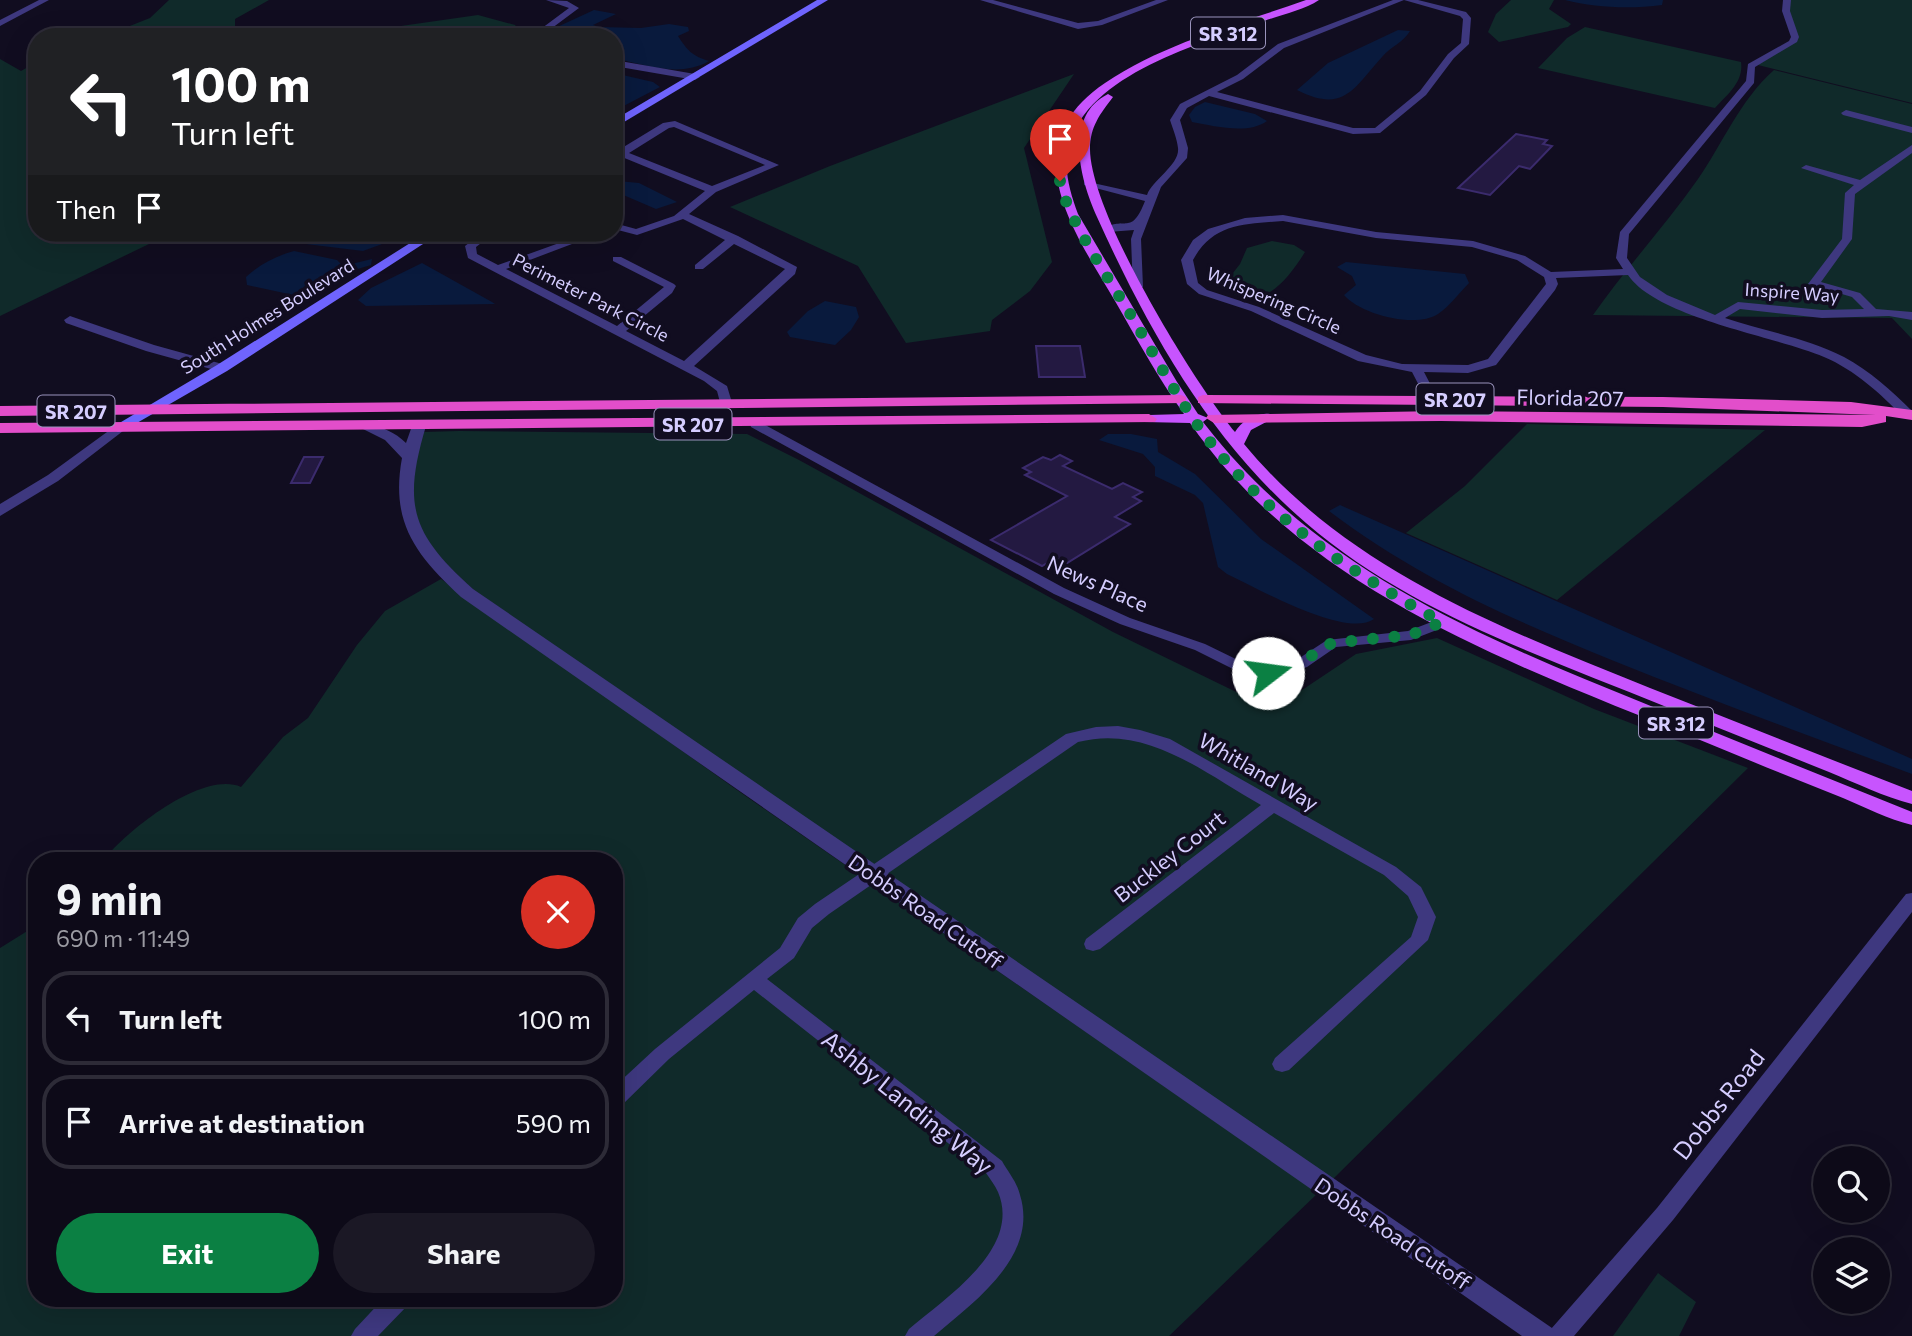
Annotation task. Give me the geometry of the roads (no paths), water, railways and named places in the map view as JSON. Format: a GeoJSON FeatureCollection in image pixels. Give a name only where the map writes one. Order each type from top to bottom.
{"type":"FeatureCollection","features":[{"type":"Feature","properties":{"kind":"highway","name":"SR 207"},"geometry":{"type":"LineString","coordinates":[[1203,400],[1432,399],[1838,407],[1910,415]]}},
{"type":"Feature","properties":{"kind":"highway","name":"SR 207"},"geometry":{"type":"LineString","coordinates":[[0,429],[366,427],[448,413],[481,413],[499,408],[1181,400]]}},
{"type":"Feature","properties":{"kind":"highway","name":"SR 207"},"geometry":{"type":"LineString","coordinates":[[0,411],[151,410],[756,424],[1149,419]]}},
{"type":"Feature","properties":{"kind":"highway","name":"Florida 207"},"geometry":{"type":"LineString","coordinates":[[1214,418],[1862,422],[1910,415]]}},
{"type":"Feature","properties":{"kind":"main road"},"geometry":{"type":"LineString","coordinates":[[623,120],[824,0]]}},
{"type":"Feature","properties":{"kind":"main road","name":"SR 312"},"geometry":{"type":"LineString","coordinates":[[1314,0],[1124,74],[1090,100],[1063,142],[1058,169],[1060,181],[1099,263],[1193,418],[1241,477],[1291,525],[1360,575],[1442,622],[1542,669],[1912,818]]}},
{"type":"Feature","properties":{"kind":"main road","name":"SR 312"},"geometry":{"type":"LineString","coordinates":[[1143,68],[1103,101],[1089,124],[1084,140],[1088,183],[1137,287],[1214,418],[1295,506],[1351,548],[1459,613],[1563,659],[1912,798]]}},
{"type":"Feature","properties":{"kind":"main road"},"geometry":{"type":"LineString","coordinates":[[1060,181],[1088,183]]}},
{"type":"Feature","properties":{"kind":"main road","name":"South Holmes Boulevard"},"geometry":{"type":"LineString","coordinates":[[118,428],[222,368],[420,242]]}},
{"type":"Feature","properties":{"kind":"main road","name":"SR 207"},"geometry":{"type":"LineString","coordinates":[[1181,400],[1203,400]]}},
{"type":"Feature","properties":{"kind":"main road"},"geometry":{"type":"LineString","coordinates":[[1237,444],[1245,427],[1265,417]]}},
{"type":"Feature","properties":{"kind":"main road","name":"SR 207"},"geometry":{"type":"LineString","coordinates":[[1149,419],[1214,418]]}},
{"type":"Feature","properties":{"kind":"main road"},"geometry":{"type":"LineString","coordinates":[[1149,419],[1195,430],[1208,438]]}},
{"type":"Feature","properties":{"kind":"main road"},"geometry":{"type":"LineString","coordinates":[[1442,622],[1467,623],[1548,660],[1563,659]]}},
{"type":"Feature","properties":{"kind":"street"},"geometry":{"type":"LineString","coordinates":[[0,23],[45,0]]}},
{"type":"Feature","properties":{"kind":"street"},"geometry":{"type":"LineString","coordinates":[[547,28],[575,8],[567,3],[550,0]]}},
{"type":"Feature","properties":{"kind":"street"},"geometry":{"type":"LineString","coordinates":[[984,0],[1064,24],[1084,26],[1164,0]]}},
{"type":"Feature","properties":{"kind":"street"},"geometry":{"type":"LineString","coordinates":[[999,5],[1013,0]]}},
{"type":"Feature","properties":{"kind":"street"},"geometry":{"type":"LineString","coordinates":[[1137,287],[1135,248],[1144,219],[1156,186],[1182,158],[1184,148],[1175,120],[1183,106],[1240,77],[1281,46],[1400,0]]}},
{"type":"Feature","properties":{"kind":"street"},"geometry":{"type":"LineString","coordinates":[[1208,93],[1353,131],[1377,131],[1423,93],[1467,39],[1467,18],[1463,14],[1408,0]]}},
{"type":"Feature","properties":{"kind":"street"},"geometry":{"type":"LineString","coordinates":[[1787,0],[1786,11],[1795,37],[1793,42],[1751,66],[1751,81],[1624,234],[1619,249],[1628,272],[1661,297],[1717,319],[1798,342],[1834,357],[1869,378],[1910,415]]}},
{"type":"Feature","properties":{"kind":"street"},"geometry":{"type":"LineString","coordinates":[[623,65],[695,77]]}},
{"type":"Feature","properties":{"kind":"street"},"geometry":{"type":"LineString","coordinates":[[1846,113],[1912,130]]}},
{"type":"Feature","properties":{"kind":"street"},"geometry":{"type":"LineString","coordinates":[[623,152],[666,125],[675,124],[774,165],[712,190],[684,216],[637,232],[623,228]]}},
{"type":"Feature","properties":{"kind":"street"},"geometry":{"type":"LineString","coordinates":[[1869,311],[1858,308],[1845,296],[1846,293],[1814,284],[1846,239],[1850,193],[1912,148]]}},
{"type":"Feature","properties":{"kind":"street"},"geometry":{"type":"LineString","coordinates":[[623,157],[712,190]]}},
{"type":"Feature","properties":{"kind":"street"},"geometry":{"type":"LineString","coordinates":[[1806,168],[1863,184]]}},
{"type":"Feature","properties":{"kind":"street"},"geometry":{"type":"LineString","coordinates":[[1088,183],[1151,199]]}},
{"type":"Feature","properties":{"kind":"street","name":"Perimeter Park Circle"},"geometry":{"type":"LineString","coordinates":[[684,216],[787,263],[791,272],[686,366]]}},
{"type":"Feature","properties":{"kind":"street","name":"Whispering Circle"},"geometry":{"type":"LineString","coordinates":[[1283,218],[1376,235],[1473,244],[1521,258],[1549,275],[1552,285],[1549,290],[1492,362],[1468,369],[1387,365],[1362,358],[1255,309],[1203,292],[1193,284],[1187,272],[1189,252],[1203,237],[1223,227],[1257,219],[1283,218]]}},
{"type":"Feature","properties":{"kind":"street"},"geometry":{"type":"LineString","coordinates":[[1108,229],[1132,227],[1144,219]]}},
{"type":"Feature","properties":{"kind":"street"},"geometry":{"type":"LineString","coordinates":[[699,267],[734,239]]}},
{"type":"Feature","properties":{"kind":"street","name":"Perimeter Park Circle"},"geometry":{"type":"LineString","coordinates":[[478,242],[469,250],[472,256],[719,385],[726,397],[727,406]]}},
{"type":"Feature","properties":{"kind":"street"},"geometry":{"type":"LineString","coordinates":[[498,269],[572,242]]}},
{"type":"Feature","properties":{"kind":"street"},"geometry":{"type":"LineString","coordinates":[[617,259],[670,286],[668,291],[619,331]]}},
{"type":"Feature","properties":{"kind":"street"},"geometry":{"type":"LineString","coordinates":[[1549,275],[1628,272]]}},
{"type":"Feature","properties":{"kind":"street"},"geometry":{"type":"LineString","coordinates":[[1889,312],[1891,303],[1912,307]]}},
{"type":"Feature","properties":{"kind":"street","name":"Inspire Way"},"geometry":{"type":"LineString","coordinates":[[1717,319],[1738,304],[1822,314],[1869,311],[1912,316]]}},
{"type":"Feature","properties":{"kind":"street"},"geometry":{"type":"LineString","coordinates":[[70,320],[150,348],[222,368]]}},
{"type":"Feature","properties":{"kind":"street"},"geometry":{"type":"LineString","coordinates":[[1416,368],[1432,399]]}},
{"type":"Feature","properties":{"kind":"street","name":"Dobbs Road Cutoff"},"geometry":{"type":"LineString","coordinates":[[422,418],[408,456],[403,490],[411,524],[429,558],[467,593],[1543,1336]]}},
{"type":"Feature","properties":{"kind":"street","name":"News Place"},"geometry":{"type":"LineString","coordinates":[[756,424],[1059,591],[1125,621],[1200,647],[1243,668],[1281,671],[1301,664],[1332,643],[1411,635],[1442,622]]}},
{"type":"Feature","properties":{"kind":"street"},"geometry":{"type":"LineString","coordinates":[[366,427],[385,432],[408,456]]}},
{"type":"Feature","properties":{"kind":"street"},"geometry":{"type":"LineString","coordinates":[[0,512],[53,478],[118,428]]}},
{"type":"Feature","properties":{"kind":"street","name":"Whitland Way"},"geometry":{"type":"LineString","coordinates":[[875,876],[1072,738],[1097,730],[1139,732],[1164,743],[1390,871],[1415,892],[1427,917],[1419,940],[1282,1064]]}},
{"type":"Feature","properties":{"kind":"street","name":"Buckley Court"},"geometry":{"type":"LineString","coordinates":[[1093,944],[1273,805]]}},
{"type":"Feature","properties":{"kind":"street"},"geometry":{"type":"LineString","coordinates":[[623,1091],[662,1054],[788,953],[805,923],[875,876]]}},
{"type":"Feature","properties":{"kind":"street","name":"Dobbs Road"},"geometry":{"type":"LineString","coordinates":[[1559,1336],[1665,1214],[1912,900]]}},
{"type":"Feature","properties":{"kind":"street","name":"Ashby Landing Way"},"geometry":{"type":"LineString","coordinates":[[756,981],[994,1167],[1010,1195],[1014,1226],[1006,1252],[985,1275],[917,1336]]}},
{"type":"Feature","properties":{"kind":"street"},"geometry":{"type":"LineString","coordinates":[[363,1336],[391,1307]]}},
{"type":"Feature","properties":{"kind":"water"},"geometry":{"type":"Polygon","coordinates":[[[1565,0],[1663,0],[1662,5],[1626,7],[1589,5],[1565,0]]]}},
{"type":"Feature","properties":{"kind":"water"},"geometry":{"type":"Polygon","coordinates":[[[594,10],[616,14],[593,25],[599,27],[641,28],[669,24],[688,27],[689,31],[678,36],[691,52],[709,61],[686,69],[650,67],[623,60],[623,28],[555,28],[594,10]]]}},
{"type":"Feature","properties":{"kind":"water"},"geometry":{"type":"Polygon","coordinates":[[[1398,30],[1410,31],[1385,53],[1347,94],[1326,99],[1297,90],[1328,63],[1398,30]]]}},
{"type":"Feature","properties":{"kind":"water"},"geometry":{"type":"Polygon","coordinates":[[[623,75],[653,82],[660,87],[623,106],[623,75]]]}},
{"type":"Feature","properties":{"kind":"water"},"geometry":{"type":"Polygon","coordinates":[[[1205,102],[1255,114],[1267,121],[1241,129],[1192,122],[1189,115],[1195,107],[1205,102]]]}},
{"type":"Feature","properties":{"kind":"water"},"geometry":{"type":"Polygon","coordinates":[[[623,181],[639,183],[677,202],[656,209],[623,195],[623,181]]]}},
{"type":"Feature","properties":{"kind":"water"},"geometry":{"type":"Polygon","coordinates":[[[309,242],[388,242],[363,251],[306,244],[309,242]]]}},
{"type":"Feature","properties":{"kind":"water"},"geometry":{"type":"Polygon","coordinates":[[[294,251],[337,260],[343,266],[372,259],[371,265],[331,277],[315,292],[298,296],[247,285],[246,277],[257,268],[294,251]]]}},
{"type":"Feature","properties":{"kind":"water"},"geometry":{"type":"Polygon","coordinates":[[[1346,262],[1465,274],[1469,283],[1438,314],[1416,320],[1402,320],[1362,308],[1344,295],[1356,285],[1352,276],[1337,267],[1346,262]]]}},
{"type":"Feature","properties":{"kind":"water"},"geometry":{"type":"Polygon","coordinates":[[[422,263],[495,304],[366,306],[358,300],[371,288],[422,263]]]}},
{"type":"Feature","properties":{"kind":"water"},"geometry":{"type":"Polygon","coordinates":[[[825,301],[856,307],[859,317],[851,330],[835,345],[790,337],[787,332],[808,311],[825,301]]]}},
{"type":"Feature","properties":{"kind":"water"},"geometry":{"type":"Polygon","coordinates":[[[1108,434],[1131,434],[1157,439],[1158,452],[1195,474],[1261,539],[1374,619],[1361,623],[1323,617],[1279,600],[1227,574],[1218,567],[1203,503],[1195,495],[1155,476],[1155,467],[1143,454],[1099,440],[1108,434]]]}},
{"type":"Feature","properties":{"kind":"water"},"geometry":{"type":"Polygon","coordinates":[[[1340,505],[1912,759],[1912,774],[1651,676],[1502,613],[1398,558],[1329,511],[1340,505]]]}}]}
